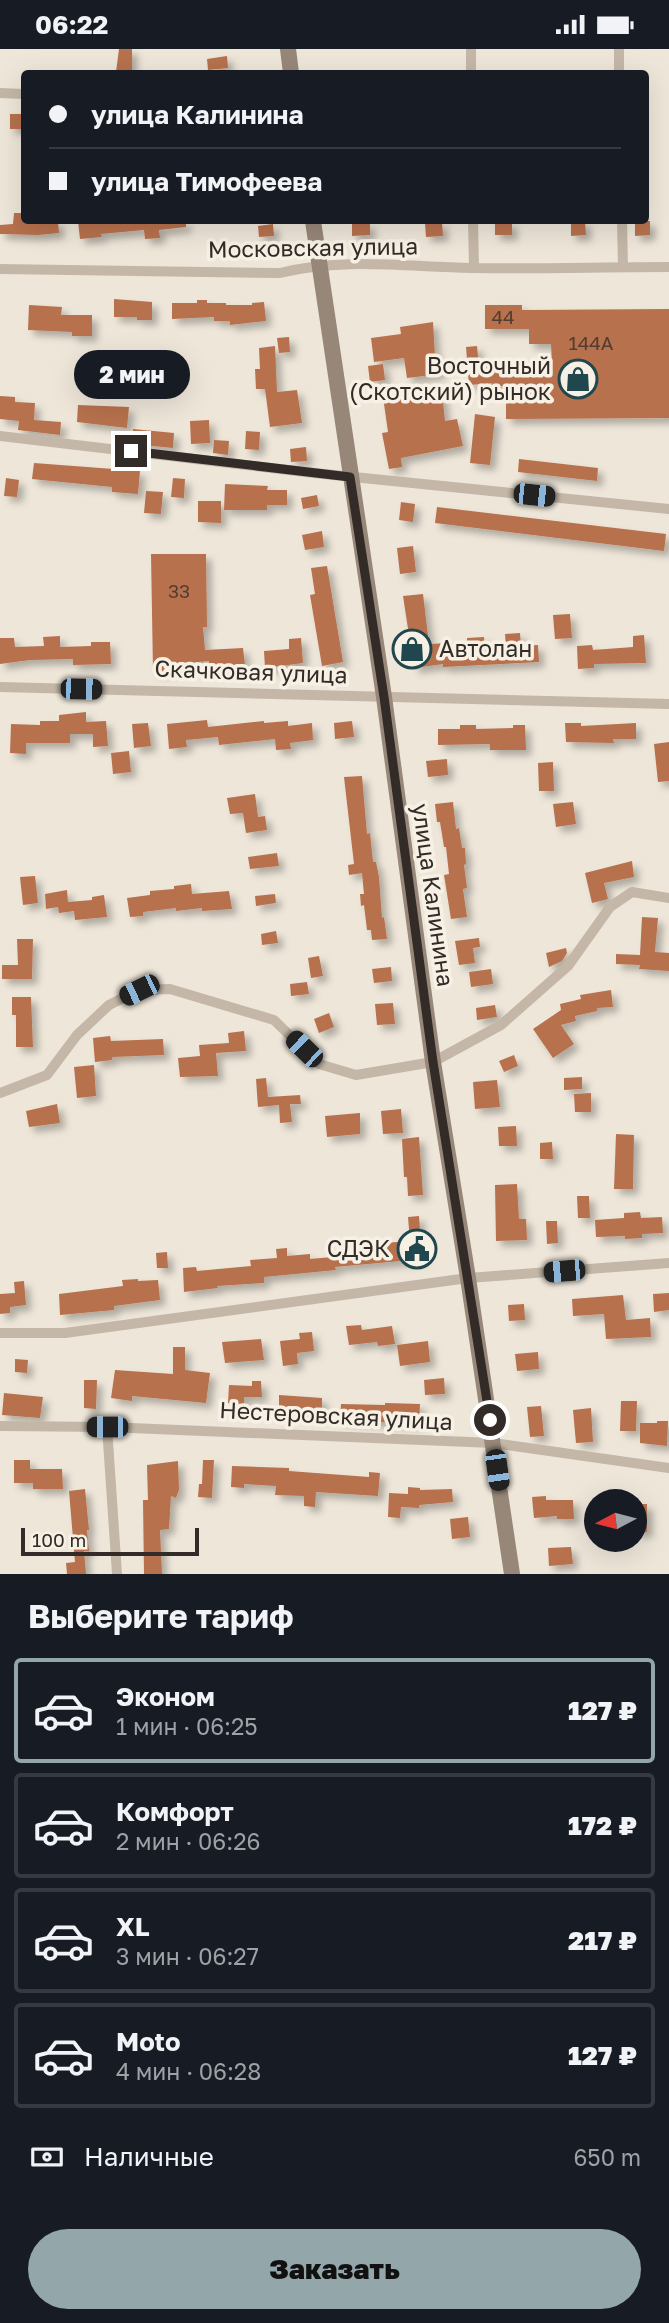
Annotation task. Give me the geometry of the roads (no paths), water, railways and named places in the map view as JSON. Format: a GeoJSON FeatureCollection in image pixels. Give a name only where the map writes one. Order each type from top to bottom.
{"type":"FeatureCollection","features":[{"type":"Feature","properties":{"kind":"main road"},"geometry":{"type":"LineString","coordinates":[[288,49],[291,70]]}},
{"type":"Feature","properties":{"kind":"main road","name":"улица Калинина"},"geometry":{"type":"LineString","coordinates":[[314,224],[384,697],[433,1062],[512,1574]]}},
{"type":"Feature","properties":{"kind":"street"},"geometry":{"type":"LineString","coordinates":[[471,49],[471,70]]}},
{"type":"Feature","properties":{"kind":"street"},"geometry":{"type":"LineString","coordinates":[[619,49],[620,70]]}},
{"type":"Feature","properties":{"kind":"street"},"geometry":{"type":"LineString","coordinates":[[0,93],[21,94]]}},
{"type":"Feature","properties":{"kind":"street"},"geometry":{"type":"LineString","coordinates":[[473,224],[474,268]]}},
{"type":"Feature","properties":{"kind":"street"},"geometry":{"type":"LineString","coordinates":[[622,224],[623,267]]}},
{"type":"Feature","properties":{"kind":"street","name":"Московская улица"},"geometry":{"type":"LineString","coordinates":[[0,269],[280,273],[305,266],[343,264],[474,268],[669,267]]}},
{"type":"Feature","properties":{"kind":"street"},"geometry":{"type":"LineString","coordinates":[[0,436],[350,477],[669,509]]}},
{"type":"Feature","properties":{"kind":"street","name":"Скачковая улица"},"geometry":{"type":"LineString","coordinates":[[0,687],[669,703]]}},
{"type":"Feature","properties":{"kind":"street"},"geometry":{"type":"LineString","coordinates":[[0,1093],[47,1075],[77,1035],[109,1005],[139,990],[170,989],[274,1020],[319,1063],[356,1076],[433,1062],[501,1025],[568,966],[610,907],[632,892],[669,898]]}},
{"type":"Feature","properties":{"kind":"street"},"geometry":{"type":"LineString","coordinates":[[0,1333],[65,1333],[468,1278],[669,1263]]}},
{"type":"Feature","properties":{"kind":"street","name":"Нестеровская улица"},"geometry":{"type":"LineString","coordinates":[[0,1426],[107,1427],[493,1444],[669,1468]]}},
{"type":"Feature","properties":{"kind":"street"},"geometry":{"type":"LineString","coordinates":[[107,1427],[117,1574]]}},
{"type":"Feature","properties":{"kind":"place","name":"Восточный (Скотский) рынок"},"geometry":{"type":"Point","coordinates":[578,379]}},
{"type":"Feature","properties":{"kind":"place","name":"Автолан"},"geometry":{"type":"Point","coordinates":[412,649]}},
{"type":"Feature","properties":{"kind":"place","name":"СДЭК"},"geometry":{"type":"Point","coordinates":[417,1249]}}]}
